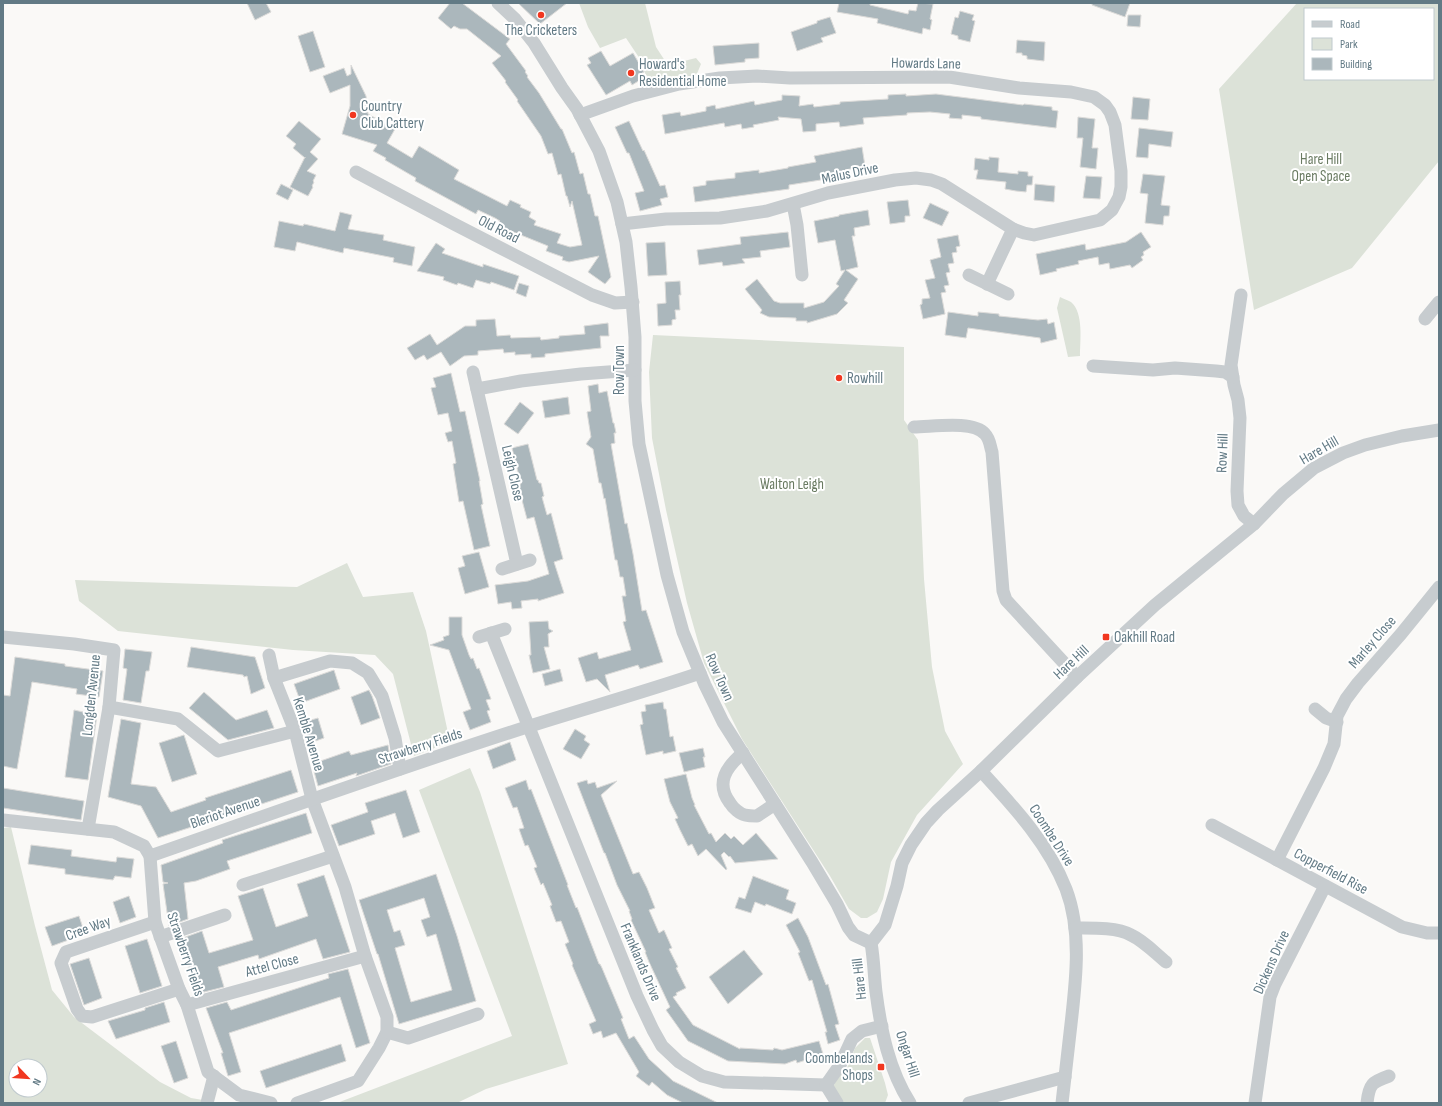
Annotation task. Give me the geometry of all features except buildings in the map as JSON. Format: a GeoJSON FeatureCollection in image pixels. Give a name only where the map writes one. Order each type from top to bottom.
{"type":"FeatureCollection","features":[{"type":"Feature","properties":{"kind":"street","name":"Row Town"},"geometry":{"type":"LineString","coordinates":[[498,3],[515,19],[534,43],[580,116],[599,151],[616,202],[626,242],[633,302],[635,337],[635,401],[639,444],[650,502],[671,594],[683,632],[723,722],[812,862],[837,904],[848,927],[854,935],[871,943]]}},
{"type":"Feature","properties":{"kind":"street","name":"Howards Lane"},"geometry":{"type":"LineString","coordinates":[[580,116],[633,96],[679,84],[720,78],[757,76],[790,78],[949,76],[1020,88],[1071,92],[1094,97],[1105,105],[1110,112],[1115,125],[1121,171],[1121,187],[1119,197],[1112,210],[1100,220],[1034,235],[1013,229]]}},
{"type":"Feature","properties":{"kind":"street","name":"Old Road"},"geometry":{"type":"LineString","coordinates":[[356,172],[592,295],[615,302],[633,302]]}},
{"type":"Feature","properties":{"kind":"street","name":"Malus Drive"},"geometry":{"type":"LineString","coordinates":[[622,224],[666,219],[720,218],[767,211],[828,193],[895,180],[916,178],[931,180],[942,184],[1013,229]]}},
{"type":"Feature","properties":{"kind":"street"},"geometry":{"type":"LineString","coordinates":[[793,204],[797,225],[802,275]]}},
{"type":"Feature","properties":{"kind":"street"},"geometry":{"type":"LineString","coordinates":[[987,284],[1013,229]]}},
{"type":"Feature","properties":{"kind":"street"},"geometry":{"type":"LineString","coordinates":[[969,275],[1008,294]]}},
{"type":"Feature","properties":{"kind":"street","name":"Row Hill"},"geometry":{"type":"LineString","coordinates":[[1241,295],[1239,318],[1234,339],[1231,365],[1240,418],[1237,491],[1238,505],[1244,516],[1254,524]]}},
{"type":"Feature","properties":{"kind":"street"},"geometry":{"type":"LineString","coordinates":[[1425,319],[1439,302]]}},
{"type":"Feature","properties":{"kind":"street"},"geometry":{"type":"LineString","coordinates":[[1093,366],[1153,370],[1175,368],[1216,371],[1225,372],[1233,377]]}},
{"type":"Feature","properties":{"kind":"street"},"geometry":{"type":"LineString","coordinates":[[477,389],[521,381],[581,374],[635,370]]}},
{"type":"Feature","properties":{"kind":"street","name":"Leigh Close"},"geometry":{"type":"LineString","coordinates":[[474,372],[517,564]]}},
{"type":"Feature","properties":{"kind":"street"},"geometry":{"type":"LineString","coordinates":[[914,427],[969,426],[978,428],[986,434],[992,452],[1003,591],[1006,600],[1077,678]]}},
{"type":"Feature","properties":{"kind":"street","name":"Hare Hill"},"geometry":{"type":"LineString","coordinates":[[879,1012],[875,965],[871,943],[885,925],[897,886],[902,863],[911,845],[926,823],[938,810],[1155,605],[1254,524],[1283,494],[1314,468],[1337,456],[1365,445],[1402,436],[1439,430]]}},
{"type":"Feature","properties":{"kind":"street"},"geometry":{"type":"LineString","coordinates":[[502,569],[530,560]]}},
{"type":"Feature","properties":{"kind":"street","name":"Marley Close"},"geometry":{"type":"LineString","coordinates":[[1277,860],[1324,768],[1334,744],[1338,716],[1346,699],[1439,587]]}},
{"type":"Feature","properties":{"kind":"street","name":"Franklands Drive"},"geometry":{"type":"LineString","coordinates":[[505,629],[485,635],[528,726],[634,989],[662,1046],[679,1062],[702,1076],[724,1082],[826,1085]]}},
{"type":"Feature","properties":{"kind":"street","name":"Longden Avenue"},"geometry":{"type":"LineString","coordinates":[[3,637],[74,644],[114,650],[109,707],[88,829]]}},
{"type":"Feature","properties":{"kind":"street","name":"Kemble Avenue"},"geometry":{"type":"LineString","coordinates":[[269,655],[274,678],[295,731],[312,799]]}},
{"type":"Feature","properties":{"kind":"street"},"geometry":{"type":"LineString","coordinates":[[274,678],[330,661],[352,663],[368,673],[382,696],[395,738],[400,769]]}},
{"type":"Feature","properties":{"kind":"street"},"geometry":{"type":"LineString","coordinates":[[528,726],[660,687],[700,673]]}},
{"type":"Feature","properties":{"kind":"street"},"geometry":{"type":"LineString","coordinates":[[109,707],[178,720],[218,751],[295,731]]}},
{"type":"Feature","properties":{"kind":"street"},"geometry":{"type":"LineString","coordinates":[[1315,709],[1326,718],[1337,722]]}},
{"type":"Feature","properties":{"kind":"street","name":"Strawberry Fields"},"geometry":{"type":"LineString","coordinates":[[312,799],[528,726]]}},
{"type":"Feature","properties":{"kind":"street"},"geometry":{"type":"LineString","coordinates":[[743,753],[732,762],[725,773],[722,785],[724,796],[732,806],[743,815],[757,816],[775,804]]}},
{"type":"Feature","properties":{"kind":"street","name":"Coombe Drive"},"geometry":{"type":"LineString","coordinates":[[981,771],[1017,810],[1050,856],[1066,889],[1075,922],[1076,955],[1074,1001],[1062,1103]]}},
{"type":"Feature","properties":{"kind":"street"},"geometry":{"type":"LineString","coordinates":[[297,1103],[358,1081],[380,1048],[387,1032],[387,1017],[365,956],[345,887],[312,799]]}},
{"type":"Feature","properties":{"kind":"street","name":"Bleriot Avenue"},"geometry":{"type":"LineString","coordinates":[[150,856],[312,799]]}},
{"type":"Feature","properties":{"kind":"street"},"geometry":{"type":"LineString","coordinates":[[3,820],[114,832],[144,846],[150,856]]}},
{"type":"Feature","properties":{"kind":"street","name":"Copperfield Rise"},"geometry":{"type":"LineString","coordinates":[[1212,826],[1402,927],[1427,933],[1439,933]]}},
{"type":"Feature","properties":{"kind":"street","name":"Strawberry Fields"},"geometry":{"type":"LineString","coordinates":[[150,856],[155,922],[179,990],[187,1005],[208,1072],[239,1095],[271,1103]]}},
{"type":"Feature","properties":{"kind":"street"},"geometry":{"type":"LineString","coordinates":[[243,885],[333,856]]}},
{"type":"Feature","properties":{"kind":"street","name":"Dickens Drive"},"geometry":{"type":"LineString","coordinates":[[1255,1103],[1270,996],[1325,886]]}},
{"type":"Feature","properties":{"kind":"street"},"geometry":{"type":"LineString","coordinates":[[160,937],[225,915]]}},
{"type":"Feature","properties":{"kind":"street","name":"Cree Way"},"geometry":{"type":"LineString","coordinates":[[155,922],[66,952],[61,963],[77,1009],[82,1016],[92,1017],[179,990]]}},
{"type":"Feature","properties":{"kind":"street"},"geometry":{"type":"LineString","coordinates":[[1075,928],[1123,931],[1132,935],[1166,962]]}},
{"type":"Feature","properties":{"kind":"street","name":"Attel Close"},"geometry":{"type":"LineString","coordinates":[[187,1005],[365,956]]}},
{"type":"Feature","properties":{"kind":"street","name":"Ongar Hill"},"geometry":{"type":"LineString","coordinates":[[879,1012],[894,1074],[906,1102]]}},
{"type":"Feature","properties":{"kind":"street"},"geometry":{"type":"LineString","coordinates":[[387,1032],[408,1038],[478,1014]]}},
{"type":"Feature","properties":{"kind":"street"},"geometry":{"type":"LineString","coordinates":[[837,1103],[826,1085],[840,1065],[852,1039],[862,1031],[882,1026]]}},
{"type":"Feature","properties":{"kind":"street"},"geometry":{"type":"LineString","coordinates":[[207,1103],[214,1076]]}},
{"type":"Feature","properties":{"kind":"street"},"geometry":{"type":"LineString","coordinates":[[1367,1103],[1369,1091],[1376,1080],[1389,1076]]}},
{"type":"Feature","properties":{"kind":"street"},"geometry":{"type":"LineString","coordinates":[[969,1103],[1065,1077]]}},
{"type":"Feature","properties":{"kind":"green space"},"geometry":{"type":"Polygon","coordinates":[[[579,3],[645,3],[656,47],[669,67],[680,62],[696,58],[701,64],[696,76],[650,85],[638,56],[626,38],[600,48],[588,27],[579,3]]]}},
{"type":"Feature","properties":{"kind":"green space","name":"Hare Hill Open Space"},"geometry":{"type":"Polygon","coordinates":[[[1297,3],[1439,3],[1439,161],[1352,268],[1254,310],[1219,89],[1297,3]]]}},
{"type":"Feature","properties":{"kind":"green space"},"geometry":{"type":"Polygon","coordinates":[[[1060,297],[1071,302],[1078,313],[1081,335],[1080,356],[1068,357],[1057,308],[1060,297]]]}},
{"type":"Feature","properties":{"kind":"green space","name":"Walton Leigh"},"geometry":{"type":"Polygon","coordinates":[[[653,335],[904,347],[904,420],[918,440],[924,579],[932,667],[945,731],[963,764],[917,815],[891,862],[883,899],[877,912],[867,918],[861,918],[849,909],[830,876],[742,739],[704,663],[687,603],[666,510],[652,438],[649,372],[653,335]]]}},
{"type":"Feature","properties":{"kind":"green space"},"geometry":{"type":"Polygon","coordinates":[[[347,563],[363,597],[413,592],[426,631],[450,742],[414,756],[393,674],[375,655],[293,650],[118,631],[79,601],[75,580],[297,587],[347,563]]]}},
{"type":"Feature","properties":{"kind":"green space"},"geometry":{"type":"Polygon","coordinates":[[[470,768],[480,792],[568,1064],[486,1089],[457,1103],[337,1103],[512,1036],[419,790],[470,768]]]}},
{"type":"Feature","properties":{"kind":"green space"},"geometry":{"type":"Polygon","coordinates":[[[11,827],[52,990],[74,1017],[160,1082],[191,1098],[221,1103],[3,1103],[3,828],[11,827]]]}},
{"type":"Feature","properties":{"kind":"green space"},"geometry":{"type":"Polygon","coordinates":[[[865,1038],[870,1038],[888,1095],[885,1103],[843,1103],[833,1087],[837,1079],[848,1066],[855,1048],[865,1038]]]}},
{"type":"Feature","properties":{"kind":"place","name":"The Cricketers"},"geometry":{"type":"Point","coordinates":[541,15]}},
{"type":"Feature","properties":{"kind":"place","name":"Howard's Residential Home"},"geometry":{"type":"Point","coordinates":[631,73]}},
{"type":"Feature","properties":{"kind":"place","name":"Country Club Cattery"},"geometry":{"type":"Point","coordinates":[353,115]}},
{"type":"Feature","properties":{"kind":"place","name":"Rowhill"},"geometry":{"type":"Point","coordinates":[839,378]}},
{"type":"Feature","properties":{"kind":"place","name":"Oakhill Road"},"geometry":{"type":"Point","coordinates":[1106,637]}},
{"type":"Feature","properties":{"kind":"place","name":"Coombelands Shops"},"geometry":{"type":"Point","coordinates":[881,1067]}}]}
